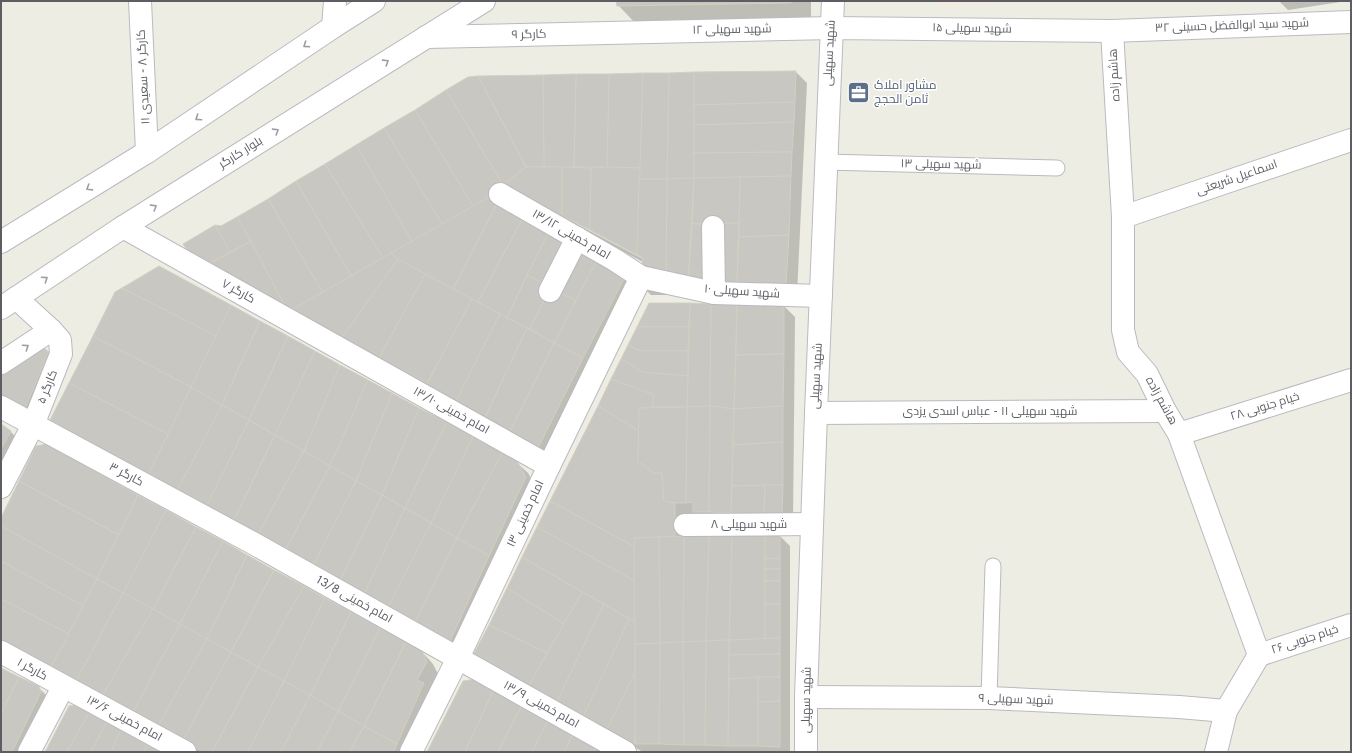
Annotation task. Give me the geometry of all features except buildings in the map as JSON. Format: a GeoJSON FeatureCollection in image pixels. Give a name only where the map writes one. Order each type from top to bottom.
{"type":"FeatureCollection","features":[{"type":"Feature","properties":{"kind":"street","name":"کارگر ۸ - سعیدی ۱۱"},"geometry":{"type":"LineString","coordinates":[[140,1],[147,152]]}},
{"type":"Feature","properties":{"kind":"street"},"geometry":{"type":"LineString","coordinates":[[333,26],[335,1]]}},
{"type":"Feature","properties":{"kind":"street"},"geometry":{"type":"LineString","coordinates":[[1,242],[147,152],[333,26],[374,1]]}},
{"type":"Feature","properties":{"kind":"street","name":"بلوار کارگر"},"geometry":{"type":"LineString","coordinates":[[8,303],[123,227],[484,1]]}},
{"type":"Feature","properties":{"kind":"street","name":"شهید سهیلی"},"geometry":{"type":"LineString","coordinates":[[806,752],[806,697],[832,1]]}},
{"type":"Feature","properties":{"kind":"street","name":"۳۲ شهید سید ابوالفضل حسینی"},"geometry":{"type":"LineString","coordinates":[[1112,31],[1351,22]]}},
{"type":"Feature","properties":{"kind":"street","name":"شهید سهیلی ۱۵"},"geometry":{"type":"LineString","coordinates":[[832,28],[1112,31]]}},
{"type":"Feature","properties":{"kind":"street","name":"شهید سهیلی ۱۲"},"geometry":{"type":"LineString","coordinates":[[632,32],[832,28]]}},
{"type":"Feature","properties":{"kind":"street","name":"هاشم زاده"},"geometry":{"type":"LineString","coordinates":[[1112,31],[1123,217],[1123,330],[1128,352],[1147,374],[1165,411],[1179,434],[1259,655]]}},
{"type":"Feature","properties":{"kind":"street","name":"کارگر ۹"},"geometry":{"type":"LineString","coordinates":[[426,37],[632,32]]}},
{"type":"Feature","properties":{"kind":"street","name":"اسماعیل شریعتی"},"geometry":{"type":"LineString","coordinates":[[1123,217],[1351,140]]}},
{"type":"Feature","properties":{"kind":"street","name":"امام خمینی ۱۳/۱۲"},"geometry":{"type":"LineString","coordinates":[[500,194],[615,260],[641,277]]}},
{"type":"Feature","properties":{"kind":"street","name":"کارگر ۷"},"geometry":{"type":"LineString","coordinates":[[123,227],[353,357]]}},
{"type":"Feature","properties":{"kind":"street"},"geometry":{"type":"LineString","coordinates":[[713,227],[714,293]]}},
{"type":"Feature","properties":{"kind":"street"},"geometry":{"type":"LineString","coordinates":[[550,291],[577,238]]}},
{"type":"Feature","properties":{"kind":"street","name":"شهید سهیلی ۱۰"},"geometry":{"type":"LineString","coordinates":[[641,277],[714,293],[821,296]]}},
{"type":"Feature","properties":{"kind":"street","name":"امام خمینی ۱۳"},"geometry":{"type":"LineString","coordinates":[[411,752],[458,658],[641,277]]}},
{"type":"Feature","properties":{"kind":"street","name":"کارگر ۵"},"geometry":{"type":"LineString","coordinates":[[1,487],[33,425],[61,354],[60,340],[51,330],[8,303]]}},
{"type":"Feature","properties":{"kind":"street"},"geometry":{"type":"LineString","coordinates":[[1,363],[51,330]]}},
{"type":"Feature","properties":{"kind":"street","name":"امام خمینی ۱۳/۱۰"},"geometry":{"type":"LineString","coordinates":[[353,357],[549,466]]}},
{"type":"Feature","properties":{"kind":"street","name":"خیام جنوبی ۲۸"},"geometry":{"type":"LineString","coordinates":[[1179,434],[1351,380]]}},
{"type":"Feature","properties":{"kind":"street","name":"کارگر ۳"},"geometry":{"type":"LineString","coordinates":[[1,407],[251,542]]}},
{"type":"Feature","properties":{"kind":"street","name":"شهید سهیلی ۱۱ - عباس اسدی یزدی"},"geometry":{"type":"LineString","coordinates":[[816,412],[1165,411]]}},
{"type":"Feature","properties":{"kind":"street","name":"شهید سهیلی ۸"},"geometry":{"type":"LineString","coordinates":[[685,525],[812,524]]}},
{"type":"Feature","properties":{"kind":"street","name":"امام خمینی 13/8"},"geometry":{"type":"LineString","coordinates":[[251,542],[458,658]]}},
{"type":"Feature","properties":{"kind":"street","name":"خیام جنوبی ۲۶"},"geometry":{"type":"LineString","coordinates":[[1259,655],[1351,625]]}},
{"type":"Feature","properties":{"kind":"street","name":"کارگر ۱"},"geometry":{"type":"LineString","coordinates":[[1,652],[63,687]]}},
{"type":"Feature","properties":{"kind":"street"},"geometry":{"type":"LineString","coordinates":[[1216,752],[1226,711],[1259,655]]}},
{"type":"Feature","properties":{"kind":"street","name":"امام خمینی ۱۳/۹"},"geometry":{"type":"LineString","coordinates":[[458,658],[625,752]]}},
{"type":"Feature","properties":{"kind":"street"},"geometry":{"type":"LineString","coordinates":[[30,752],[63,687]]}},
{"type":"Feature","properties":{"kind":"street","name":"امام خمینی ۱۳/۶"},"geometry":{"type":"LineString","coordinates":[[63,687],[185,752]]}},
{"type":"Feature","properties":{"kind":"street","name":"شهید سهیلی ۹"},"geometry":{"type":"LineString","coordinates":[[806,697],[989,698],[1179,707],[1226,711]]}},
{"type":"Feature","properties":{"kind":"lane","name":"شهید سهیلی ۱۳"},"geometry":{"type":"LineString","coordinates":[[825,162],[1057,168]]}},
{"type":"Feature","properties":{"kind":"lane"},"geometry":{"type":"LineString","coordinates":[[989,698],[992,566]]}},
{"type":"Feature","properties":{"kind":"shaded area"},"geometry":{"type":"Polygon","coordinates":[[[935,1],[1055,1],[942,5],[935,1]]]}},
{"type":"Feature","properties":{"kind":"place","name":"مشاور املاک ثامن الحجج"},"geometry":{"type":"Point","coordinates":[858,93]}}]}
